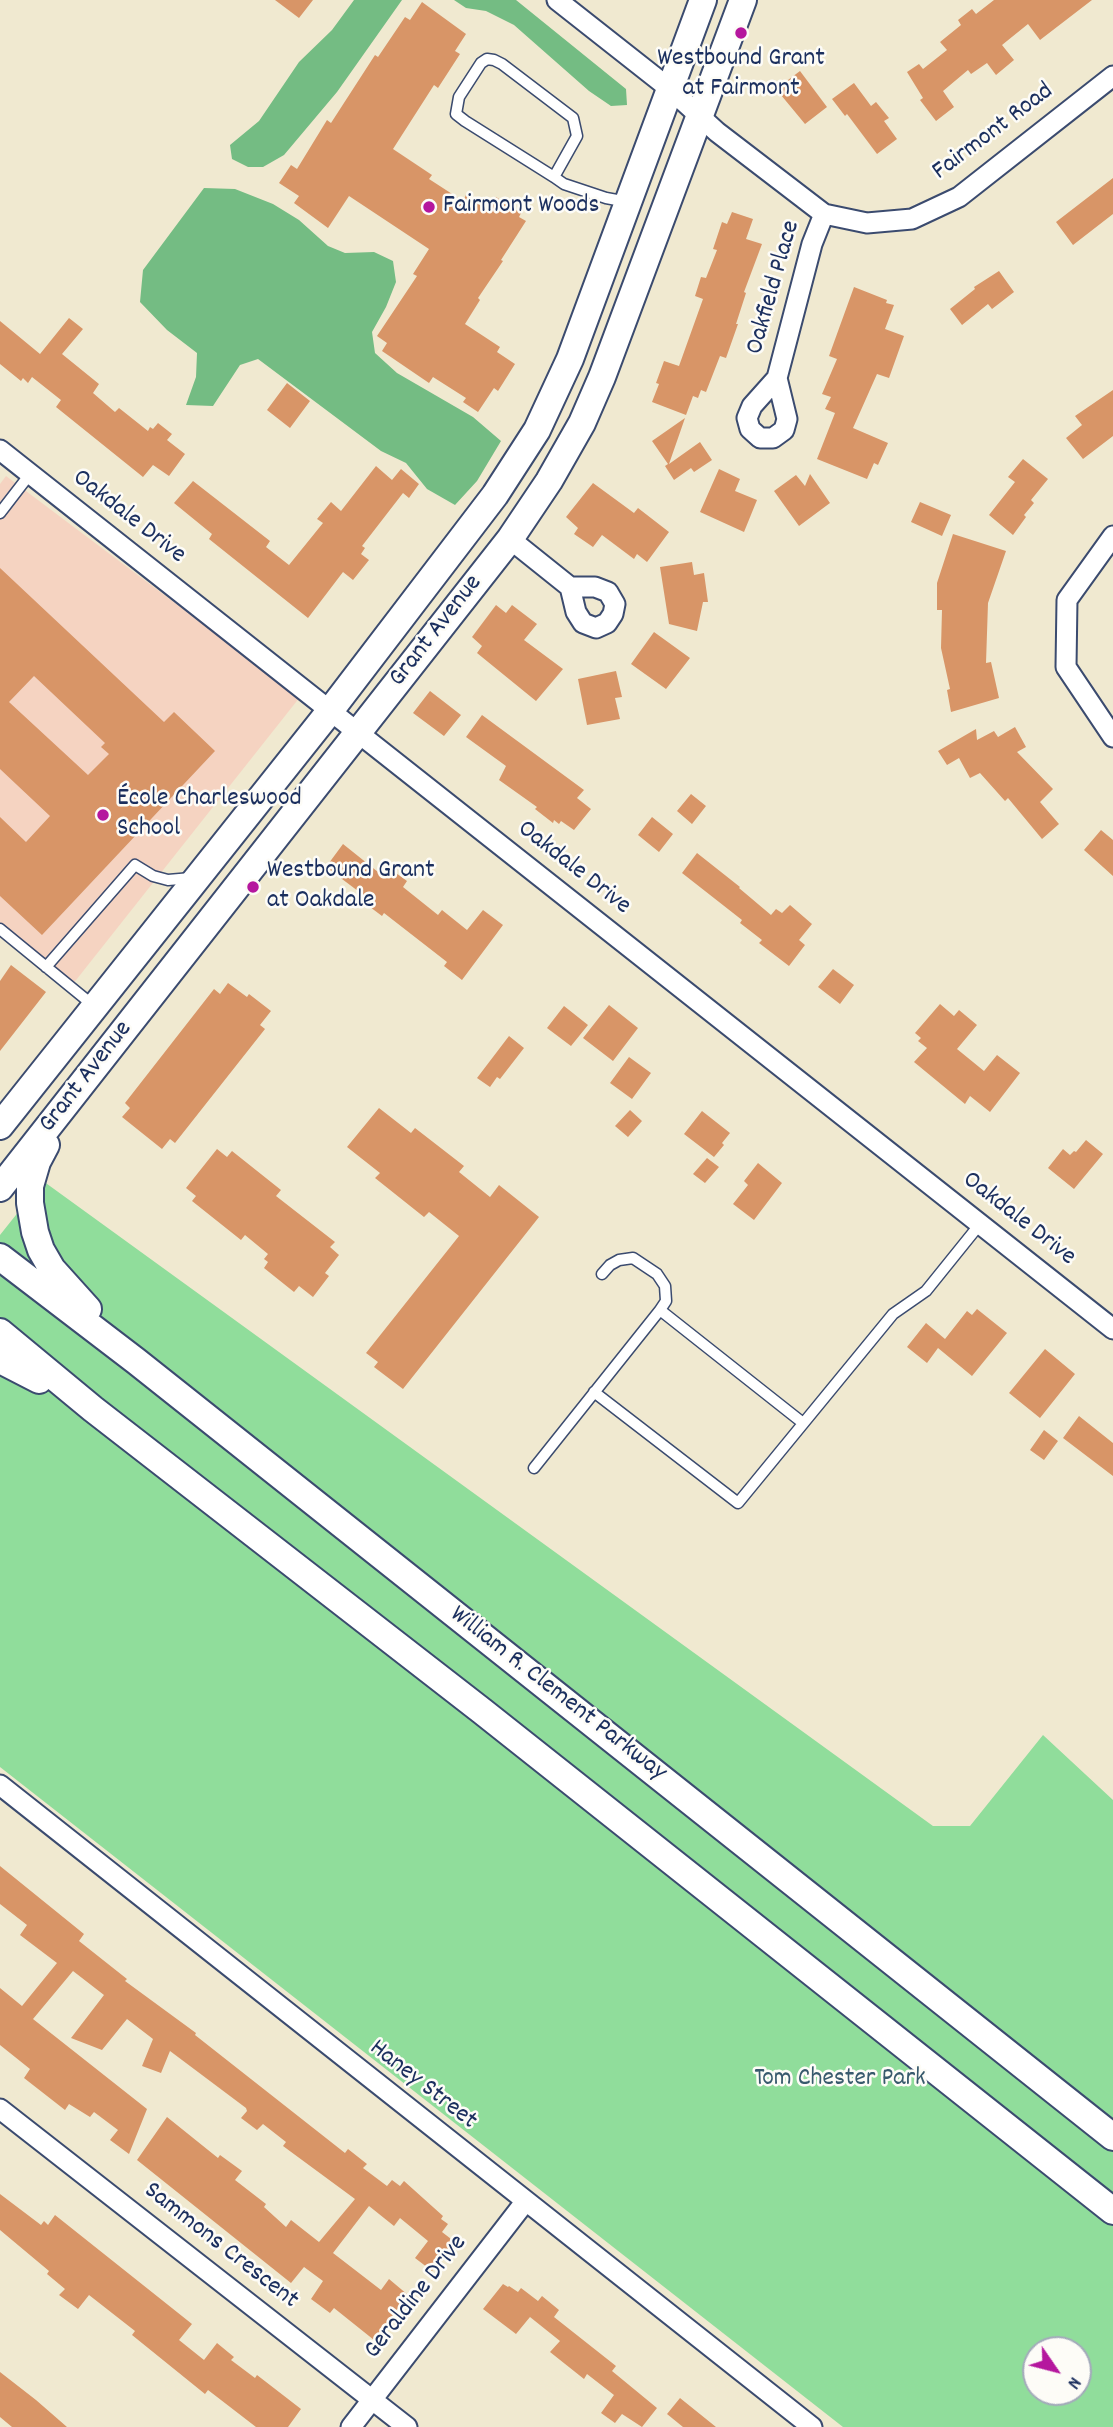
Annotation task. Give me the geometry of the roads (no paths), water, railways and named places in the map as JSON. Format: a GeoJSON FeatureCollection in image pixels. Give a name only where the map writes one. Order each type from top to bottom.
{"type":"FeatureCollection","features":[{"type":"Feature","properties":{"kind":"main road","name":"Grant Avenue"},"geometry":{"type":"LineString","coordinates":[[0,1126],[330,712],[495,495],[537,430],[570,359],[703,0]]}},
{"type":"Feature","properties":{"kind":"main road","name":"Grant Avenue"},"geometry":{"type":"LineString","coordinates":[[0,1188],[510,539],[568,449],[603,377],[743,0]]}},
{"type":"Feature","properties":{"kind":"main road"},"geometry":{"type":"LineString","coordinates":[[63,1109],[37,1162],[30,1186],[35,1232],[52,1269],[136,1361]]}},
{"type":"Feature","properties":{"kind":"main road","name":"William R. Clement Parkway"},"geometry":{"type":"LineString","coordinates":[[0,1256],[1113,2137]]}},
{"type":"Feature","properties":{"kind":"main road"},"geometry":{"type":"LineString","coordinates":[[0,1332],[93,1409],[482,1711],[1113,2211]]}},
{"type":"Feature","properties":{"kind":"main road"},"geometry":{"type":"LineString","coordinates":[[0,1360],[93,1409]]}},
{"type":"Feature","properties":{"kind":"street","name":"Fairmont Road"},"geometry":{"type":"LineString","coordinates":[[557,0],[670,89],[717,132],[824,214],[867,223],[912,219],[960,197],[1113,76]]}},
{"type":"Feature","properties":{"kind":"street","name":"Oakfield Place"},"geometry":{"type":"LineString","coordinates":[[777,378],[812,244],[824,214]]}},
{"type":"Feature","properties":{"kind":"street","name":"Oakdale Drive"},"geometry":{"type":"LineString","coordinates":[[0,450],[1113,1329]]}},
{"type":"Feature","properties":{"kind":"street"},"geometry":{"type":"LineString","coordinates":[[1113,536],[1067,600],[1066,667],[1113,737]]}},
{"type":"Feature","properties":{"kind":"street"},"geometry":{"type":"LineString","coordinates":[[510,539],[570,587]]}},
{"type":"Feature","properties":{"kind":"street","name":"Haney Street"},"geometry":{"type":"LineString","coordinates":[[0,1784],[812,2427]]}},
{"type":"Feature","properties":{"kind":"street","name":"Sammons Crescent"},"geometry":{"type":"LineString","coordinates":[[0,2109],[407,2427]]}},
{"type":"Feature","properties":{"kind":"street","name":"Geraldine Drive"},"geometry":{"type":"LineString","coordinates":[[351,2427],[525,2202]]}},
{"type":"Feature","properties":{"kind":"lane"},"geometry":{"type":"LineString","coordinates":[[554,177],[577,136],[573,118],[502,64],[487,59],[481,63],[459,97],[456,114],[564,184],[606,198],[628,202]]}},
{"type":"Feature","properties":{"kind":"lane"},"geometry":{"type":"LineString","coordinates":[[0,513],[30,474]]}},
{"type":"Feature","properties":{"kind":"lane"},"geometry":{"type":"LineString","coordinates":[[46,967],[135,865],[153,876],[168,880],[197,878]]}},
{"type":"Feature","properties":{"kind":"lane"},"geometry":{"type":"LineString","coordinates":[[0,929],[94,1007]]}},
{"type":"Feature","properties":{"kind":"lane"},"geometry":{"type":"LineString","coordinates":[[594,1392],[738,1503],[892,1314],[926,1291],[980,1224]]}},
{"type":"Feature","properties":{"kind":"lane"},"geometry":{"type":"LineString","coordinates":[[534,1468],[666,1301],[665,1286],[656,1274],[633,1258],[610,1265],[602,1274]]}},
{"type":"Feature","properties":{"kind":"lane"},"geometry":{"type":"LineString","coordinates":[[660,1310],[803,1423]]}},
{"type":"Feature","properties":{"kind":"place","name":"Westbound Grant at Fairmont"},"geometry":{"type":"Point","coordinates":[741,33]}},
{"type":"Feature","properties":{"kind":"place","name":"Fairmont Woods"},"geometry":{"type":"Point","coordinates":[429,207]}},
{"type":"Feature","properties":{"kind":"place","name":"École Charleswood School"},"geometry":{"type":"Point","coordinates":[103,815]}},
{"type":"Feature","properties":{"kind":"place","name":"Westbound Grant at Oakdale"},"geometry":{"type":"Point","coordinates":[253,887]}},
{"type":"Feature","properties":{"kind":"park label","name":"Tom Chester Park"},"geometry":{"type":"Point","coordinates":[840,2080]}}]}
